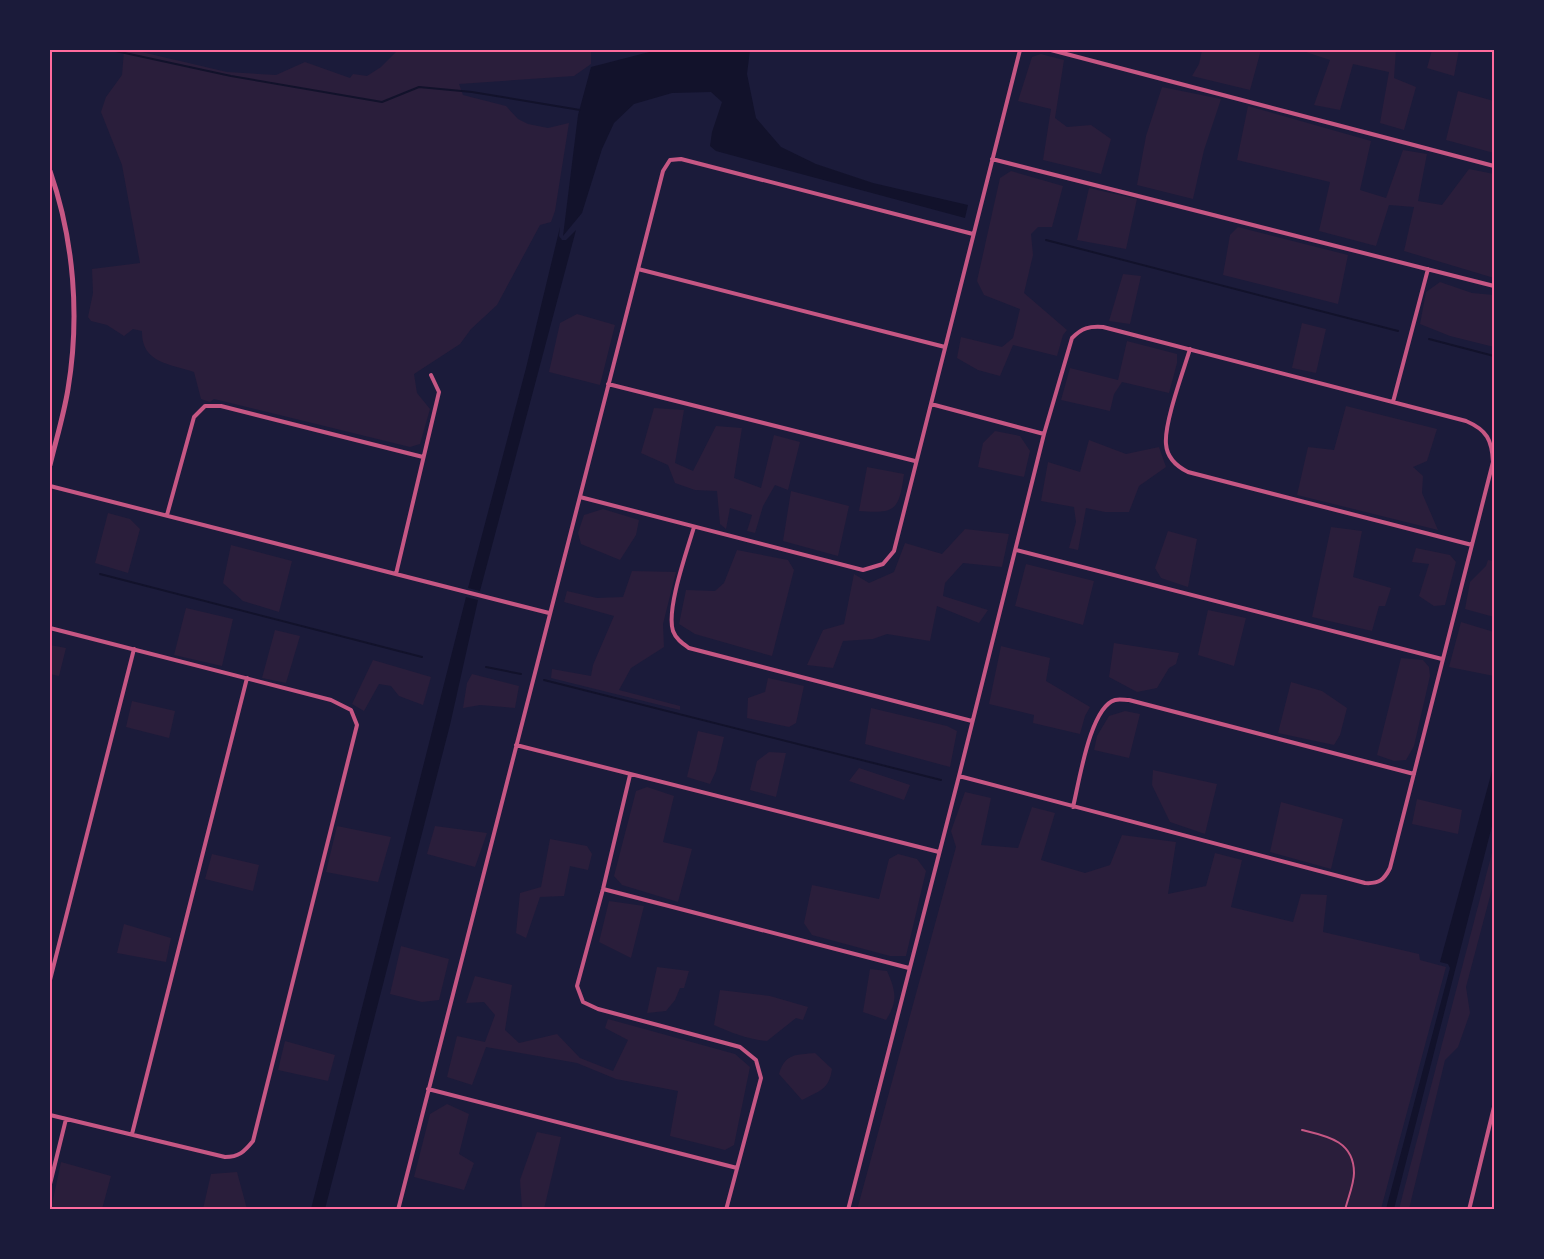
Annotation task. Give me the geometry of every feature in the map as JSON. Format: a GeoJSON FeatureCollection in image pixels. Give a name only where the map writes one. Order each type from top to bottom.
{"type":"FeatureCollection","features":[{"type":"Feature","properties":{"kind":"street"},"geometry":{"type":"LineString","coordinates":[[580,497],[863,570],[882,564],[894,551],[1020,50]]}},
{"type":"Feature","properties":{"kind":"street"},"geometry":{"type":"LineString","coordinates":[[1050,50],[1494,166]]}},
{"type":"Feature","properties":{"kind":"street"},"geometry":{"type":"LineString","coordinates":[[398,1209],[663,171],[670,160],[681,159],[973,234]]}},
{"type":"Feature","properties":{"kind":"street"},"geometry":{"type":"LineString","coordinates":[[992,159],[1494,286]]}},
{"type":"Feature","properties":{"kind":"street"},"geometry":{"type":"LineString","coordinates":[[50,171],[64,222],[74,285],[74,334],[68,389],[50,465]]}},
{"type":"Feature","properties":{"kind":"street"},"geometry":{"type":"LineString","coordinates":[[638,268],[945,347]]}},
{"type":"Feature","properties":{"kind":"street"},"geometry":{"type":"LineString","coordinates":[[1393,402],[1428,269]]}},
{"type":"Feature","properties":{"kind":"street"},"geometry":{"type":"LineString","coordinates":[[848,1209],[1044,434],[1066,351],[1072,338],[1081,329],[1091,326],[1103,327],[1466,421],[1478,426],[1488,437],[1492,447],[1492,462],[1390,868],[1382,880],[1374,884],[1365,883],[959,776]]}},
{"type":"Feature","properties":{"kind":"street"},"geometry":{"type":"LineString","coordinates":[[1190,350],[1167,430],[1166,445],[1170,457],[1178,467],[1188,472],[1472,545]]}},
{"type":"Feature","properties":{"kind":"street"},"geometry":{"type":"LineString","coordinates":[[396,574],[439,392],[431,375]]}},
{"type":"Feature","properties":{"kind":"street"},"geometry":{"type":"LineString","coordinates":[[608,384],[915,461]]}},
{"type":"Feature","properties":{"kind":"street"},"geometry":{"type":"LineString","coordinates":[[931,404],[1044,434]]}},
{"type":"Feature","properties":{"kind":"street"},"geometry":{"type":"LineString","coordinates":[[167,515],[194,417],[205,406],[221,406],[423,457]]}},
{"type":"Feature","properties":{"kind":"street"},"geometry":{"type":"LineString","coordinates":[[50,486],[549,613]]}},
{"type":"Feature","properties":{"kind":"street"},"geometry":{"type":"LineString","coordinates":[[694,527],[672,608],[673,632],[679,642],[689,648],[972,721]]}},
{"type":"Feature","properties":{"kind":"street"},"geometry":{"type":"LineString","coordinates":[[1016,550],[1443,659]]}},
{"type":"Feature","properties":{"kind":"street"},"geometry":{"type":"LineString","coordinates":[[50,628],[331,700],[351,710],[357,725],[253,1141],[236,1157],[225,1157],[50,1115]]}},
{"type":"Feature","properties":{"kind":"street"},"geometry":{"type":"LineString","coordinates":[[50,980],[134,649]]}},
{"type":"Feature","properties":{"kind":"street"},"geometry":{"type":"LineString","coordinates":[[132,1135],[247,678]]}},
{"type":"Feature","properties":{"kind":"street"},"geometry":{"type":"LineString","coordinates":[[1073,807],[1094,723],[1102,710],[1114,700],[1130,700],[1414,774]]}},
{"type":"Feature","properties":{"kind":"street"},"geometry":{"type":"LineString","coordinates":[[516,745],[939,852]]}},
{"type":"Feature","properties":{"kind":"street"},"geometry":{"type":"LineString","coordinates":[[630,775],[577,986],[583,1002],[598,1009],[740,1047],[756,1060],[761,1078],[726,1209]]}},
{"type":"Feature","properties":{"kind":"street"},"geometry":{"type":"LineString","coordinates":[[603,889],[909,968]]}},
{"type":"Feature","properties":{"kind":"street"},"geometry":{"type":"LineString","coordinates":[[428,1089],[737,1168]]}},
{"type":"Feature","properties":{"kind":"street"},"geometry":{"type":"LineString","coordinates":[[1469,1209],[1494,1107]]}},
{"type":"Feature","properties":{"kind":"street"},"geometry":{"type":"LineString","coordinates":[[50,1184],[66,1119]]}},
{"type":"Feature","properties":{"kind":"lane"},"geometry":{"type":"LineString","coordinates":[[1302,1130],[1327,1136],[1348,1150],[1354,1173],[1345,1209]]}},
{"type":"Feature","properties":{"kind":"shaded area"},"geometry":{"type":"Polygon","coordinates":[[[124,50],[133,50],[227,72],[276,75],[305,62],[350,78],[353,74],[367,76],[400,50],[591,50],[591,64],[574,76],[459,84],[463,95],[506,106],[518,119],[528,124],[548,128],[569,123],[555,211],[551,222],[540,225],[497,305],[471,329],[460,344],[414,374],[417,393],[430,409],[420,444],[410,447],[214,399],[210,402],[201,399],[194,372],[167,364],[152,356],[146,350],[142,331],[133,329],[124,336],[107,325],[91,321],[88,317],[93,293],[92,269],[140,263],[122,165],[101,112],[106,97],[122,75],[124,50]]]}},
{"type":"Feature","properties":{"kind":"shaded area"},"geometry":{"type":"Polygon","coordinates":[[[657,50],[750,50],[747,74],[756,118],[781,147],[816,164],[873,183],[968,205],[965,218],[716,151],[710,146],[722,102],[711,92],[672,93],[634,104],[614,123],[602,149],[582,213],[563,236],[578,115],[591,67],[657,50]]]}},
{"type":"Feature","properties":{"kind":"shaded area"},"geometry":{"type":"Polygon","coordinates":[[[1202,50],[1261,50],[1250,90],[1192,76],[1199,64],[1202,50]]]}},
{"type":"Feature","properties":{"kind":"shaded area"},"geometry":{"type":"Polygon","coordinates":[[[1304,50],[1396,50],[1394,78],[1416,87],[1404,130],[1380,123],[1389,72],[1353,64],[1340,110],[1314,105],[1330,60],[1304,50]]]}},
{"type":"Feature","properties":{"kind":"shaded area"},"geometry":{"type":"Polygon","coordinates":[[[1432,50],[1459,50],[1454,76],[1427,68],[1432,50]]]}},
{"type":"Feature","properties":{"kind":"shaded area"},"geometry":{"type":"Polygon","coordinates":[[[1041,54],[1064,60],[1055,118],[1067,127],[1091,125],[1111,139],[1101,174],[1043,160],[1051,109],[1018,101],[1032,57],[1041,54]]]}},
{"type":"Feature","properties":{"kind":"shaded area"},"geometry":{"type":"Polygon","coordinates":[[[1162,87],[1221,99],[1204,150],[1193,199],[1137,185],[1146,136],[1162,87]]]}},
{"type":"Feature","properties":{"kind":"shaded area"},"geometry":{"type":"Polygon","coordinates":[[[1458,91],[1494,101],[1494,153],[1446,140],[1458,91]]]}},
{"type":"Feature","properties":{"kind":"shaded area"},"geometry":{"type":"Polygon","coordinates":[[[1248,106],[1371,141],[1360,190],[1386,198],[1403,150],[1427,154],[1418,201],[1442,205],[1469,169],[1494,174],[1494,278],[1404,251],[1414,207],[1389,205],[1376,246],[1319,231],[1330,182],[1237,160],[1248,106]]]}},
{"type":"Feature","properties":{"kind":"shaded area"},"geometry":{"type":"Polygon","coordinates":[[[1011,171],[1063,186],[1052,227],[1038,227],[1031,234],[1033,255],[1024,293],[1067,330],[1063,335],[1057,356],[1013,345],[1000,376],[978,370],[957,358],[961,337],[1002,347],[1013,338],[1020,309],[984,295],[977,281],[1000,178],[1011,171]]]}},
{"type":"Feature","properties":{"kind":"shaded area"},"geometry":{"type":"Polygon","coordinates":[[[1089,188],[1137,199],[1126,249],[1077,240],[1089,188]]]}},
{"type":"Feature","properties":{"kind":"shaded area"},"geometry":{"type":"Polygon","coordinates":[[[560,227],[559,236],[562,240],[566,240],[576,230],[480,591],[468,588],[526,368],[560,227]]]}},
{"type":"Feature","properties":{"kind":"shaded area"},"geometry":{"type":"Polygon","coordinates":[[[1238,227],[1348,255],[1338,304],[1223,275],[1230,235],[1238,227]]]}},
{"type":"Feature","properties":{"kind":"shaded area"},"geometry":{"type":"Polygon","coordinates":[[[1123,274],[1141,276],[1130,324],[1109,321],[1123,274]]]}},
{"type":"Feature","properties":{"kind":"shaded area"},"geometry":{"type":"Polygon","coordinates":[[[1440,282],[1472,293],[1494,295],[1494,347],[1450,336],[1420,324],[1426,292],[1440,282]]]}},
{"type":"Feature","properties":{"kind":"shaded area"},"geometry":{"type":"Polygon","coordinates":[[[577,314],[615,325],[600,385],[549,372],[560,323],[577,314]]]}},
{"type":"Feature","properties":{"kind":"shaded area"},"geometry":{"type":"Polygon","coordinates":[[[1302,323],[1326,329],[1316,373],[1292,368],[1302,323]]]}},
{"type":"Feature","properties":{"kind":"shaded area"},"geometry":{"type":"Polygon","coordinates":[[[1127,341],[1177,354],[1177,363],[1169,393],[1122,382],[1114,394],[1110,411],[1061,400],[1070,368],[1118,380],[1127,341]]]}},
{"type":"Feature","properties":{"kind":"shaded area"},"geometry":{"type":"Polygon","coordinates":[[[1346,406],[1437,429],[1427,461],[1413,467],[1423,476],[1422,493],[1438,530],[1297,495],[1308,447],[1334,450],[1346,406]]]}},
{"type":"Feature","properties":{"kind":"shaded area"},"geometry":{"type":"Polygon","coordinates":[[[654,408],[684,410],[675,463],[693,471],[716,426],[742,428],[734,478],[761,488],[774,435],[800,442],[788,490],[775,485],[763,506],[755,533],[747,531],[752,515],[730,508],[726,529],[720,524],[717,491],[695,490],[675,483],[668,465],[641,453],[654,408]]]}},
{"type":"Feature","properties":{"kind":"shaded area"},"geometry":{"type":"Polygon","coordinates":[[[995,431],[1020,436],[1030,451],[1024,477],[978,467],[983,443],[995,431]]]}},
{"type":"Feature","properties":{"kind":"shaded area"},"geometry":{"type":"Polygon","coordinates":[[[1089,440],[1126,454],[1159,447],[1166,467],[1139,486],[1129,512],[1105,512],[1086,508],[1078,550],[1069,548],[1076,522],[1074,507],[1041,501],[1048,462],[1080,472],[1089,440]]]}},
{"type":"Feature","properties":{"kind":"shaded area"},"geometry":{"type":"Polygon","coordinates":[[[867,467],[904,474],[900,495],[894,507],[881,512],[859,511],[867,467]]]}},
{"type":"Feature","properties":{"kind":"shaded area"},"geometry":{"type":"Polygon","coordinates":[[[791,491],[849,506],[838,556],[783,541],[791,491]]]}},
{"type":"Feature","properties":{"kind":"shaded area"},"geometry":{"type":"Polygon","coordinates":[[[603,509],[639,520],[636,535],[620,560],[581,544],[578,533],[584,515],[603,509]]]}},
{"type":"Feature","properties":{"kind":"shaded area"},"geometry":{"type":"Polygon","coordinates":[[[108,513],[130,519],[140,529],[128,573],[95,563],[108,513]]]}},
{"type":"Feature","properties":{"kind":"shaded area"},"geometry":{"type":"Polygon","coordinates":[[[1331,527],[1362,531],[1353,577],[1391,588],[1385,606],[1379,606],[1372,631],[1312,617],[1331,527]]]}},
{"type":"Feature","properties":{"kind":"shaded area"},"geometry":{"type":"Polygon","coordinates":[[[965,529],[1009,534],[1002,567],[963,563],[945,583],[943,596],[988,610],[979,623],[937,606],[930,641],[887,634],[873,639],[843,641],[833,668],[807,665],[823,630],[844,624],[854,574],[869,583],[894,572],[905,543],[942,554],[965,529]]]}},
{"type":"Feature","properties":{"kind":"shaded area"},"geometry":{"type":"Polygon","coordinates":[[[1168,531],[1197,539],[1188,587],[1161,578],[1155,568],[1168,531]]]}},
{"type":"Feature","properties":{"kind":"shaded area"},"geometry":{"type":"Polygon","coordinates":[[[231,545],[292,561],[279,612],[243,601],[223,583],[231,545]]]}},
{"type":"Feature","properties":{"kind":"shaded area"},"geometry":{"type":"Polygon","coordinates":[[[1416,548],[1450,555],[1456,562],[1445,605],[1434,606],[1419,596],[1429,564],[1412,562],[1416,548]]]}},
{"type":"Feature","properties":{"kind":"shaded area"},"geometry":{"type":"Polygon","coordinates":[[[737,550],[788,560],[794,570],[772,656],[695,634],[679,624],[686,590],[715,591],[724,583],[737,550]]]}},
{"type":"Feature","properties":{"kind":"shaded area"},"geometry":{"type":"Polygon","coordinates":[[[1488,560],[1494,561],[1494,617],[1465,609],[1470,582],[1486,566],[1488,560]]]}},
{"type":"Feature","properties":{"kind":"shaded area"},"geometry":{"type":"Polygon","coordinates":[[[1026,564],[1094,581],[1083,625],[1015,606],[1026,564]]]}},
{"type":"Feature","properties":{"kind":"shaded area"},"geometry":{"type":"Polygon","coordinates":[[[632,571],[676,572],[663,624],[664,647],[631,668],[619,690],[680,706],[680,710],[551,678],[552,669],[591,676],[593,665],[614,616],[564,602],[567,591],[597,598],[623,597],[632,571]]]}},
{"type":"Feature","properties":{"kind":"shaded area"},"geometry":{"type":"Polygon","coordinates":[[[466,597],[478,600],[450,725],[325,1209],[311,1209],[466,597]]]}},
{"type":"Feature","properties":{"kind":"shaded area"},"geometry":{"type":"Polygon","coordinates":[[[186,608],[233,619],[222,666],[174,655],[186,608]]]}},
{"type":"Feature","properties":{"kind":"shaded area"},"geometry":{"type":"Polygon","coordinates":[[[1208,610],[1246,618],[1234,666],[1198,655],[1208,610]]]}},
{"type":"Feature","properties":{"kind":"shaded area"},"geometry":{"type":"Polygon","coordinates":[[[1461,622],[1494,632],[1494,676],[1449,667],[1461,622]]]}},
{"type":"Feature","properties":{"kind":"shaded area"},"geometry":{"type":"Polygon","coordinates":[[[275,630],[300,636],[286,683],[262,678],[275,630]]]}},
{"type":"Feature","properties":{"kind":"shaded area"},"geometry":{"type":"Polygon","coordinates":[[[1114,643],[1179,653],[1176,664],[1169,668],[1157,688],[1137,692],[1109,677],[1114,643]]]}},
{"type":"Feature","properties":{"kind":"shaded area"},"geometry":{"type":"Polygon","coordinates":[[[50,645],[66,648],[59,676],[50,674],[50,645]]]}},
{"type":"Feature","properties":{"kind":"shaded area"},"geometry":{"type":"Polygon","coordinates":[[[1001,646],[1050,658],[1046,681],[1090,707],[1080,734],[1033,723],[1034,715],[989,704],[1001,646]]]}},
{"type":"Feature","properties":{"kind":"shaded area"},"geometry":{"type":"Polygon","coordinates":[[[1401,658],[1423,660],[1429,667],[1430,676],[1414,746],[1406,760],[1394,761],[1377,755],[1401,658]]]}},
{"type":"Feature","properties":{"kind":"shaded area"},"geometry":{"type":"Polygon","coordinates":[[[373,660],[431,677],[423,705],[399,696],[391,686],[379,684],[364,711],[352,704],[373,660]]]}},
{"type":"Feature","properties":{"kind":"shaded area"},"geometry":{"type":"Polygon","coordinates":[[[472,674],[519,686],[515,708],[480,705],[463,708],[467,683],[472,674]]]}},
{"type":"Feature","properties":{"kind":"shaded area"},"geometry":{"type":"Polygon","coordinates":[[[768,678],[804,686],[796,723],[789,727],[747,718],[748,698],[765,692],[768,678]]]}},
{"type":"Feature","properties":{"kind":"shaded area"},"geometry":{"type":"Polygon","coordinates":[[[1291,682],[1322,691],[1347,708],[1340,735],[1334,745],[1278,733],[1291,682]]]}},
{"type":"Feature","properties":{"kind":"shaded area"},"geometry":{"type":"Polygon","coordinates":[[[132,701],[175,711],[169,738],[126,727],[132,701]]]}},
{"type":"Feature","properties":{"kind":"shaded area"},"geometry":{"type":"Polygon","coordinates":[[[871,708],[947,726],[957,731],[950,767],[865,744],[871,708]]]}},
{"type":"Feature","properties":{"kind":"shaded area"},"geometry":{"type":"Polygon","coordinates":[[[1125,711],[1140,714],[1129,758],[1094,750],[1097,736],[1109,716],[1125,711]]]}},
{"type":"Feature","properties":{"kind":"shaded area"},"geometry":{"type":"Polygon","coordinates":[[[698,731],[724,737],[716,771],[710,784],[687,777],[698,731]]]}},
{"type":"Feature","properties":{"kind":"shaded area"},"geometry":{"type":"Polygon","coordinates":[[[769,752],[786,753],[776,797],[750,790],[757,761],[769,752]]]}},
{"type":"Feature","properties":{"kind":"shaded area"},"geometry":{"type":"Polygon","coordinates":[[[1494,764],[1494,818],[1394,1209],[1386,1209],[1450,968],[1448,964],[1440,962],[1494,764]]]}},
{"type":"Feature","properties":{"kind":"shaded area"},"geometry":{"type":"Polygon","coordinates":[[[859,768],[910,785],[904,800],[849,781],[859,768]]]}},
{"type":"Feature","properties":{"kind":"shaded area"},"geometry":{"type":"Polygon","coordinates":[[[1153,770],[1217,784],[1205,834],[1170,822],[1152,785],[1153,770]]]}},
{"type":"Feature","properties":{"kind":"shaded area"},"geometry":{"type":"Polygon","coordinates":[[[647,787],[674,796],[663,842],[692,849],[678,902],[622,885],[614,876],[636,791],[647,787]]]}},
{"type":"Feature","properties":{"kind":"shaded area"},"geometry":{"type":"Polygon","coordinates":[[[965,792],[991,798],[981,845],[1018,848],[1032,807],[1055,813],[1041,860],[1085,873],[1110,865],[1122,835],[1176,842],[1168,894],[1206,886],[1215,853],[1242,860],[1231,907],[1293,922],[1301,894],[1327,895],[1323,932],[1419,954],[1420,960],[1446,967],[1381,1209],[857,1210],[956,847],[951,831],[965,792]]]}},
{"type":"Feature","properties":{"kind":"shaded area"},"geometry":{"type":"Polygon","coordinates":[[[1417,799],[1462,810],[1458,834],[1412,824],[1417,799]]]}},
{"type":"Feature","properties":{"kind":"shaded area"},"geometry":{"type":"Polygon","coordinates":[[[1281,802],[1343,819],[1331,869],[1270,852],[1281,802]]]}},
{"type":"Feature","properties":{"kind":"shaded area"},"geometry":{"type":"Polygon","coordinates":[[[337,826],[391,837],[378,882],[326,872],[337,826]]]}},
{"type":"Feature","properties":{"kind":"shaded area"},"geometry":{"type":"Polygon","coordinates":[[[435,826],[487,833],[475,867],[427,854],[435,826]]]}},
{"type":"Feature","properties":{"kind":"shaded area"},"geometry":{"type":"Polygon","coordinates":[[[550,839],[587,846],[592,854],[588,870],[570,866],[564,896],[540,897],[526,938],[516,933],[520,893],[541,887],[550,839]]]}},
{"type":"Feature","properties":{"kind":"shaded area"},"geometry":{"type":"Polygon","coordinates":[[[1494,845],[1494,881],[1466,987],[1470,1013],[1458,1047],[1445,1060],[1409,1209],[1399,1209],[1494,845]]]}},
{"type":"Feature","properties":{"kind":"shaded area"},"geometry":{"type":"Polygon","coordinates":[[[212,854],[259,865],[253,891],[205,879],[212,854]]]}},
{"type":"Feature","properties":{"kind":"shaded area"},"geometry":{"type":"Polygon","coordinates":[[[898,854],[917,859],[926,871],[906,956],[890,956],[812,935],[804,923],[812,885],[879,899],[889,859],[898,854]]]}},
{"type":"Feature","properties":{"kind":"shaded area"},"geometry":{"type":"Polygon","coordinates":[[[609,901],[644,906],[631,958],[599,942],[609,901]]]}},
{"type":"Feature","properties":{"kind":"shaded area"},"geometry":{"type":"Polygon","coordinates":[[[124,924],[171,938],[166,962],[117,953],[124,924]]]}},
{"type":"Feature","properties":{"kind":"shaded area"},"geometry":{"type":"Polygon","coordinates":[[[401,946],[449,959],[439,1000],[422,1002],[390,994],[401,946]]]}},
{"type":"Feature","properties":{"kind":"shaded area"},"geometry":{"type":"Polygon","coordinates":[[[657,967],[689,971],[684,988],[680,988],[675,1000],[666,1011],[647,1013],[657,967]]]}},
{"type":"Feature","properties":{"kind":"shaded area"},"geometry":{"type":"Polygon","coordinates":[[[870,969],[887,971],[892,984],[894,1001],[886,1020],[863,1012],[870,969]]]}},
{"type":"Feature","properties":{"kind":"shaded area"},"geometry":{"type":"Polygon","coordinates":[[[475,976],[512,985],[505,1030],[519,1043],[557,1034],[580,1058],[613,1071],[628,1040],[605,1028],[608,1019],[735,1054],[750,1067],[734,1145],[725,1150],[670,1136],[678,1091],[616,1079],[577,1063],[486,1047],[472,1085],[447,1077],[457,1036],[485,1042],[495,1015],[484,1002],[466,1003],[475,976]]]}},
{"type":"Feature","properties":{"kind":"shaded area"},"geometry":{"type":"Polygon","coordinates":[[[720,990],[770,996],[808,1007],[803,1020],[796,1018],[767,1041],[753,1039],[714,1025],[720,990]]]}},
{"type":"Feature","properties":{"kind":"shaded area"},"geometry":{"type":"Polygon","coordinates":[[[285,1041],[335,1055],[328,1081],[278,1070],[285,1041]]]}},
{"type":"Feature","properties":{"kind":"shaded area"},"geometry":{"type":"Polygon","coordinates":[[[815,1053],[832,1069],[831,1076],[826,1086],[802,1100],[779,1074],[784,1062],[792,1056],[815,1053]]]}},
{"type":"Feature","properties":{"kind":"shaded area"},"geometry":{"type":"Polygon","coordinates":[[[447,1104],[469,1114],[459,1154],[474,1163],[464,1190],[414,1177],[430,1114],[447,1104]]]}},
{"type":"Feature","properties":{"kind":"shaded area"},"geometry":{"type":"Polygon","coordinates":[[[537,1132],[561,1137],[544,1209],[522,1209],[520,1180],[537,1132]]]}},
{"type":"Feature","properties":{"kind":"shaded area"},"geometry":{"type":"Polygon","coordinates":[[[61,1162],[111,1176],[102,1209],[51,1209],[61,1162]]]}},
{"type":"Feature","properties":{"kind":"shaded area"},"geometry":{"type":"Polygon","coordinates":[[[237,1172],[247,1209],[203,1209],[211,1174],[237,1172]]]}},
{"type":"Feature","properties":{"kind":"waterway"},"geometry":{"type":"LineString","coordinates":[[111,50],[231,76],[382,102],[419,87],[472,92],[580,110]]}},
{"type":"Feature","properties":{"kind":"waterway"},"geometry":{"type":"LineString","coordinates":[[1046,240],[1398,331]]}},
{"type":"Feature","properties":{"kind":"waterway"},"geometry":{"type":"LineString","coordinates":[[1429,339],[1494,356]]}},
{"type":"Feature","properties":{"kind":"waterway"},"geometry":{"type":"LineString","coordinates":[[100,574],[422,657]]}},
{"type":"Feature","properties":{"kind":"waterway"},"geometry":{"type":"LineString","coordinates":[[486,667],[521,674]]}},
{"type":"Feature","properties":{"kind":"waterway"},"geometry":{"type":"LineString","coordinates":[[544,680],[941,780]]}}]}
